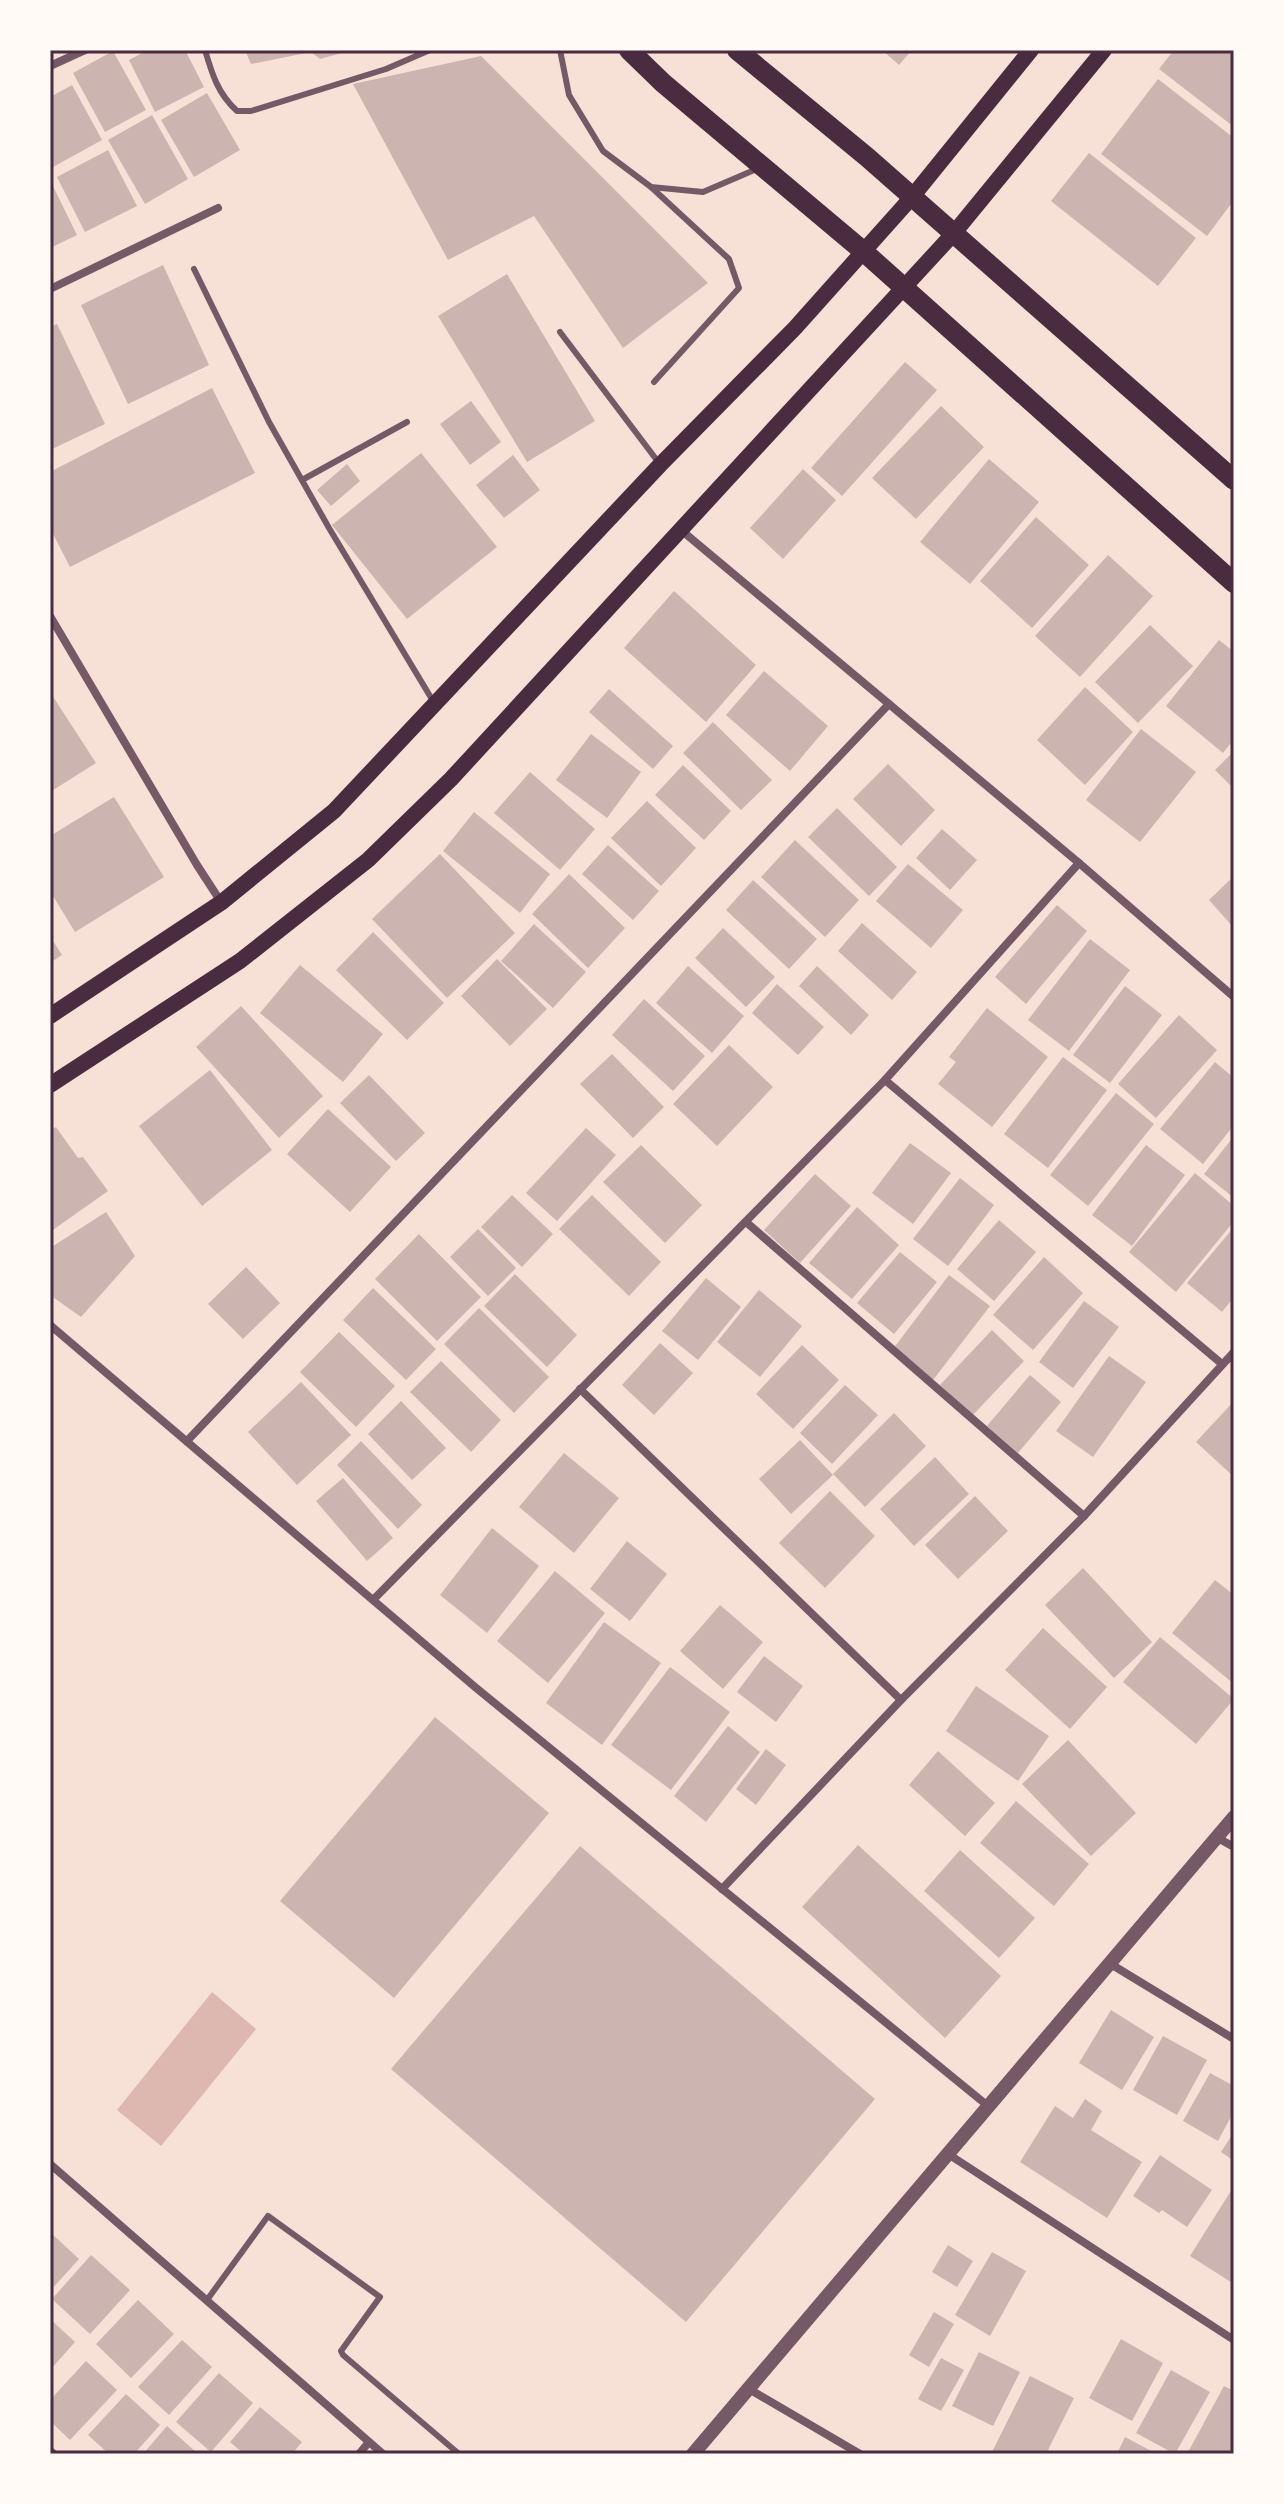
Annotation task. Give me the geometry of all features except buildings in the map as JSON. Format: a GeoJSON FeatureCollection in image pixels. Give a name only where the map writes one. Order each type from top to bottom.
{"type":"FeatureCollection","features":[{"type":"Feature","properties":{"kind":"main road"},"geometry":{"type":"LineString","coordinates":[[629,50],[663,83],[863,251],[1234,583]]}},
{"type":"Feature","properties":{"kind":"main road"},"geometry":{"type":"LineString","coordinates":[[737,50],[867,157],[1231,471]]}},
{"type":"Feature","properties":{"kind":"main road"},"geometry":{"type":"LineString","coordinates":[[50,1016],[222,902],[334,811],[660,465],[795,328],[912,197],[1031,50]]}},
{"type":"Feature","properties":{"kind":"main road"},"geometry":{"type":"LineString","coordinates":[[50,1085],[240,961],[368,860],[451,779],[954,233],[1104,50]]}},
{"type":"Feature","properties":{"kind":"street"},"geometry":{"type":"LineString","coordinates":[[50,66],[85,50]]}},
{"type":"Feature","properties":{"kind":"street"},"geometry":{"type":"LineString","coordinates":[[50,289],[218,208]]}},
{"type":"Feature","properties":{"kind":"street"},"geometry":{"type":"LineString","coordinates":[[681,530],[1234,997]]}},
{"type":"Feature","properties":{"kind":"street"},"geometry":{"type":"LineString","coordinates":[[50,616],[222,902]]}},
{"type":"Feature","properties":{"kind":"street"},"geometry":{"type":"LineString","coordinates":[[187,1441],[889,704]]}},
{"type":"Feature","properties":{"kind":"street"},"geometry":{"type":"LineString","coordinates":[[373,1600],[885,1080],[1079,863]]}},
{"type":"Feature","properties":{"kind":"street"},"geometry":{"type":"LineString","coordinates":[[885,1080],[1222,1364]]}},
{"type":"Feature","properties":{"kind":"street"},"geometry":{"type":"LineString","coordinates":[[746,1222],[1084,1516]]}},
{"type":"Feature","properties":{"kind":"street"},"geometry":{"type":"LineString","coordinates":[[50,1325],[475,1687],[988,2106]]}},
{"type":"Feature","properties":{"kind":"street"},"geometry":{"type":"LineString","coordinates":[[722,1889],[901,1700],[1084,1516],[1234,1352]]}},
{"type":"Feature","properties":{"kind":"street"},"geometry":{"type":"LineString","coordinates":[[580,1389],[901,1700]]}},
{"type":"Feature","properties":{"kind":"street"},"geometry":{"type":"LineString","coordinates":[[693,2454],[1234,1817]]}},
{"type":"Feature","properties":{"kind":"street"},"geometry":{"type":"LineString","coordinates":[[1216,1837],[1234,1847]]}},
{"type":"Feature","properties":{"kind":"street"},"geometry":{"type":"LineString","coordinates":[[1109,1963],[1234,2039]]}},
{"type":"Feature","properties":{"kind":"street"},"geometry":{"type":"LineString","coordinates":[[948,2154],[1234,2340]]}},
{"type":"Feature","properties":{"kind":"street"},"geometry":{"type":"LineString","coordinates":[[50,2164],[383,2454]]}},
{"type":"Feature","properties":{"kind":"street"},"geometry":{"type":"LineString","coordinates":[[749,2389],[860,2454]]}},
{"type":"Feature","properties":{"kind":"street"},"geometry":{"type":"LineString","coordinates":[[359,2454],[369,2442]]}},
{"type":"Feature","properties":{"kind":"lane"},"geometry":{"type":"LineString","coordinates":[[205,50],[223,99],[237,111],[251,111],[386,69],[430,50]]}},
{"type":"Feature","properties":{"kind":"lane"},"geometry":{"type":"LineString","coordinates":[[560,50],[569,95],[603,151],[651,187],[729,259],[739,288],[654,382]]}},
{"type":"Feature","properties":{"kind":"lane"},"geometry":{"type":"LineString","coordinates":[[651,187],[703,192],[761,167]]}},
{"type":"Feature","properties":{"kind":"lane"},"geometry":{"type":"LineString","coordinates":[[194,269],[269,422],[435,704]]}},
{"type":"Feature","properties":{"kind":"lane"},"geometry":{"type":"LineString","coordinates":[[560,332],[660,465]]}},
{"type":"Feature","properties":{"kind":"lane"},"geometry":{"type":"LineString","coordinates":[[302,480],[407,422]]}},
{"type":"Feature","properties":{"kind":"lane"},"geometry":{"type":"LineString","coordinates":[[207,2300],[268,2216],[380,2297],[346,2342],[341,2351],[343,2355],[459,2454]]}},
{"type":"Feature","properties":{"kind":"shaded area"},"geometry":{"type":"Polygon","coordinates":[[[212,1992],[256,2029],[161,2146],[117,2110],[212,1992]]]}}]}
